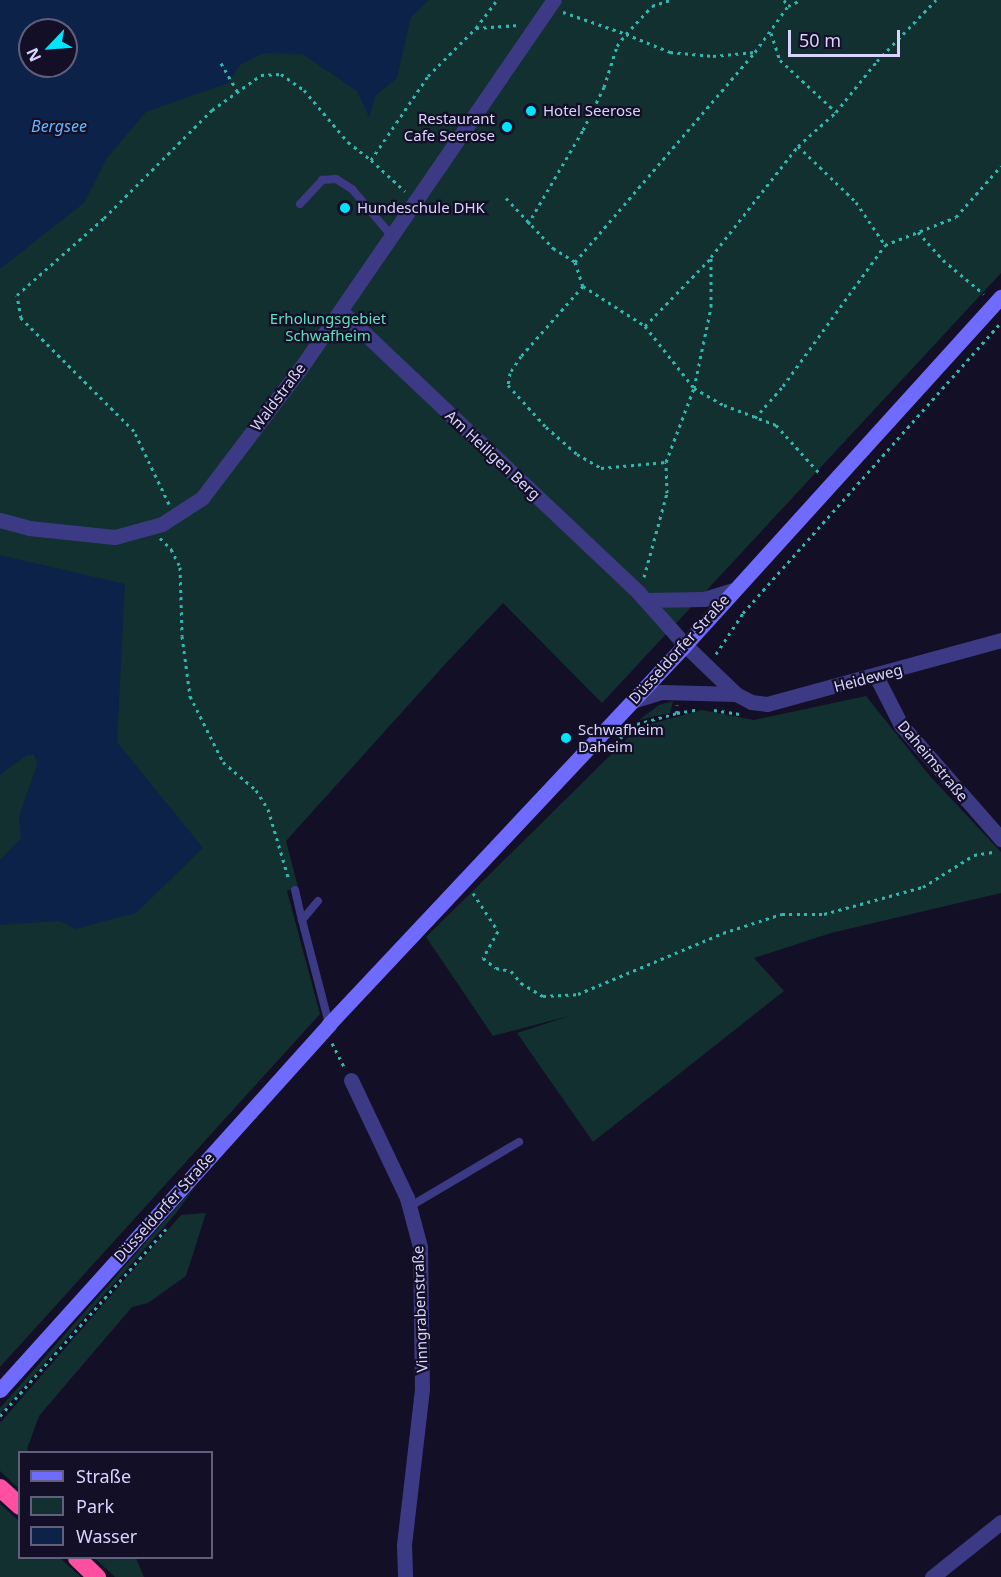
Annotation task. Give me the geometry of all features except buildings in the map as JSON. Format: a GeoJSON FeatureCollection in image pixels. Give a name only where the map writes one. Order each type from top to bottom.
{"type":"FeatureCollection","features":[{"type":"Feature","properties":{"kind":"highway"},"geometry":{"type":"LineString","coordinates":[[0,1488],[18,1504]]}},
{"type":"Feature","properties":{"kind":"highway"},"geometry":{"type":"LineString","coordinates":[[79,1559],[97,1577]]}},
{"type":"Feature","properties":{"kind":"main road","name":"Düsseldorfer Straße"},"geometry":{"type":"LineString","coordinates":[[0,1390],[329,1024],[685,645],[998,301]]}},
{"type":"Feature","properties":{"kind":"street","name":"Waldstraße"},"geometry":{"type":"LineString","coordinates":[[0,520],[29,528],[115,537],[175,517],[202,498],[341,311],[413,199],[552,3]]}},
{"type":"Feature","properties":{"kind":"street","name":"Am Heiligen Berg"},"geometry":{"type":"LineString","coordinates":[[341,311],[645,600],[685,645]]}},
{"type":"Feature","properties":{"kind":"street"},"geometry":{"type":"LineString","coordinates":[[645,600],[704,599],[733,590]]}},
{"type":"Feature","properties":{"kind":"street","name":"Heideweg"},"geometry":{"type":"LineString","coordinates":[[767,704],[1001,640]]}},
{"type":"Feature","properties":{"kind":"street"},"geometry":{"type":"LineString","coordinates":[[685,645],[736,694],[751,702],[767,704]]}},
{"type":"Feature","properties":{"kind":"street","name":"Daheimstraße"},"geometry":{"type":"LineString","coordinates":[[876,676],[901,725],[1001,839]]}},
{"type":"Feature","properties":{"kind":"street"},"geometry":{"type":"LineString","coordinates":[[632,701],[662,692],[736,694]]}},
{"type":"Feature","properties":{"kind":"street","name":"Vinngrabenstraße"},"geometry":{"type":"LineString","coordinates":[[351,1080],[409,1207],[420,1247],[422,1389],[404,1545],[405,1577]]}},
{"type":"Feature","properties":{"kind":"street"},"geometry":{"type":"LineString","coordinates":[[932,1577],[1001,1522]]}},
{"type":"Feature","properties":{"kind":"lane"},"geometry":{"type":"LineString","coordinates":[[300,204],[322,180],[336,179],[352,189],[390,234]]}},
{"type":"Feature","properties":{"kind":"lane"},"geometry":{"type":"LineString","coordinates":[[295,890],[329,1024]]}},
{"type":"Feature","properties":{"kind":"lane"},"geometry":{"type":"LineString","coordinates":[[302,920],[318,901]]}},
{"type":"Feature","properties":{"kind":"lane"},"geometry":{"type":"LineString","coordinates":[[409,1207],[519,1142]]}},
{"type":"Feature","properties":{"kind":"path"},"geometry":{"type":"LineString","coordinates":[[371,160],[428,76],[476,28],[496,0]]}},
{"type":"Feature","properties":{"kind":"path"},"geometry":{"type":"LineString","coordinates":[[528,224],[584,130],[604,87],[617,46],[652,6],[670,0]]}},
{"type":"Feature","properties":{"kind":"path"},"geometry":{"type":"LineString","coordinates":[[784,0],[788,6]]}},
{"type":"Feature","properties":{"kind":"path"},"geometry":{"type":"LineString","coordinates":[[575,262],[771,33],[788,6],[801,0]]}},
{"type":"Feature","properties":{"kind":"path"},"geometry":{"type":"LineString","coordinates":[[645,326],[711,257],[798,146],[836,112],[877,62],[936,0]]}},
{"type":"Feature","properties":{"kind":"path"},"geometry":{"type":"LineString","coordinates":[[552,3],[670,52],[713,56],[755,52]]}},
{"type":"Feature","properties":{"kind":"path"},"geometry":{"type":"LineString","coordinates":[[476,28],[535,24]]}},
{"type":"Feature","properties":{"kind":"path"},"geometry":{"type":"LineString","coordinates":[[771,33],[780,60],[836,112]]}},
{"type":"Feature","properties":{"kind":"path"},"geometry":{"type":"LineString","coordinates":[[221,63],[238,92]]}},
{"type":"Feature","properties":{"kind":"path"},"geometry":{"type":"LineString","coordinates":[[175,517],[134,431],[21,318],[17,295],[104,218],[212,110],[261,75],[281,74],[304,90],[348,142],[413,199]]}},
{"type":"Feature","properties":{"kind":"path"},"geometry":{"type":"LineString","coordinates":[[798,146],[856,202],[885,245]]}},
{"type":"Feature","properties":{"kind":"path"},"geometry":{"type":"LineString","coordinates":[[754,418],[783,386],[885,245],[956,217],[1001,166]]}},
{"type":"Feature","properties":{"kind":"path"},"geometry":{"type":"LineString","coordinates":[[506,198],[553,248],[575,262],[583,286],[645,326],[694,387],[754,418],[776,425],[831,485]]}},
{"type":"Feature","properties":{"kind":"path"},"geometry":{"type":"LineString","coordinates":[[918,232],[943,260],[998,301]]}},
{"type":"Feature","properties":{"kind":"path"},"geometry":{"type":"LineString","coordinates":[[644,577],[667,493],[666,462],[694,387],[711,307],[711,257]]}},
{"type":"Feature","properties":{"kind":"path"},"geometry":{"type":"LineString","coordinates":[[583,286],[521,356],[510,373],[508,385],[546,427],[577,454],[602,468],[666,462]]}},
{"type":"Feature","properties":{"kind":"path"},"geometry":{"type":"LineString","coordinates":[[706,663],[726,642],[743,613],[815,535],[840,501],[1001,322]]}},
{"type":"Feature","properties":{"kind":"path"},"geometry":{"type":"LineString","coordinates":[[154,525],[180,567],[182,636],[190,696],[223,762],[256,790],[268,809],[271,830],[295,890]]}},
{"type":"Feature","properties":{"kind":"path"},"geometry":{"type":"LineString","coordinates":[[677,713],[680,693]]}},
{"type":"Feature","properties":{"kind":"path"},"geometry":{"type":"LineString","coordinates":[[617,740],[638,724],[677,713],[707,708],[749,714],[767,704]]}},
{"type":"Feature","properties":{"kind":"path"},"geometry":{"type":"LineString","coordinates":[[467,886],[498,931],[483,958],[496,968],[511,971],[520,983],[543,996],[578,994],[635,967],[657,963],[686,947],[782,914],[824,914],[923,887],[974,855],[1001,850]]}},
{"type":"Feature","properties":{"kind":"path"},"geometry":{"type":"LineString","coordinates":[[329,1024],[333,1046],[351,1080]]}},
{"type":"Feature","properties":{"kind":"green space","name":"Erholungsgebiet Schwafheim"},"geometry":{"type":"Polygon","coordinates":[[[0,0],[1001,0],[1001,273],[602,703],[503,603],[448,661],[286,841],[298,887],[287,891],[320,1014],[0,1367],[0,0]]]}},
{"type":"Feature","properties":{"kind":"green space"},"geometry":{"type":"Polygon","coordinates":[[[866,696],[929,775],[1001,852],[1001,893],[831,933],[754,958],[784,991],[593,1142],[517,1033],[569,1016],[493,1036],[426,937],[639,727],[702,710],[754,720],[866,696]]]}},
{"type":"Feature","properties":{"kind":"green space"},"geometry":{"type":"Polygon","coordinates":[[[673,701],[670,713],[639,720],[659,705],[673,701]]]}},
{"type":"Feature","properties":{"kind":"green space"},"geometry":{"type":"Polygon","coordinates":[[[196,1185],[177,1212],[0,1414],[0,1408],[196,1185]]]}},
{"type":"Feature","properties":{"kind":"green space"},"geometry":{"type":"Polygon","coordinates":[[[206,1213],[186,1276],[148,1303],[132,1307],[39,1416],[27,1449],[29,1451],[18,1451],[18,1488],[0,1471],[0,1423],[181,1215],[206,1213]]]}},
{"type":"Feature","properties":{"kind":"green space"},"geometry":{"type":"Polygon","coordinates":[[[0,1504],[18,1520],[18,1559],[61,1559],[81,1577],[0,1577],[0,1504]]]}},
{"type":"Feature","properties":{"kind":"green space"},"geometry":{"type":"Polygon","coordinates":[[[95,1559],[136,1559],[144,1577],[115,1577],[95,1559]]]}},
{"type":"Feature","properties":{"kind":"water","name":"Bergsee"},"geometry":{"type":"Polygon","coordinates":[[[0,0],[429,0],[411,17],[397,78],[376,95],[369,117],[357,91],[302,54],[264,53],[240,65],[228,83],[146,112],[107,158],[84,203],[0,269],[0,0]]]}},
{"type":"Feature","properties":{"kind":"water"},"geometry":{"type":"Polygon","coordinates":[[[0,555],[125,584],[117,742],[203,848],[136,913],[76,929],[59,921],[0,925],[0,860],[21,838],[19,817],[37,764],[34,754],[27,755],[0,775],[0,555]]]}},
{"type":"Feature","properties":{"kind":"place","name":"Hotel Seerose"},"geometry":{"type":"Point","coordinates":[531,111]}},
{"type":"Feature","properties":{"kind":"place","name":"Restaurant Cafe Seerose"},"geometry":{"type":"Point","coordinates":[507,127]}},
{"type":"Feature","properties":{"kind":"place","name":"Hundeschule DHK"},"geometry":{"type":"Point","coordinates":[345,208]}},
{"type":"Feature","properties":{"kind":"place","name":"Schwafheim Daheim"},"geometry":{"type":"Point","coordinates":[566,738]}}]}
